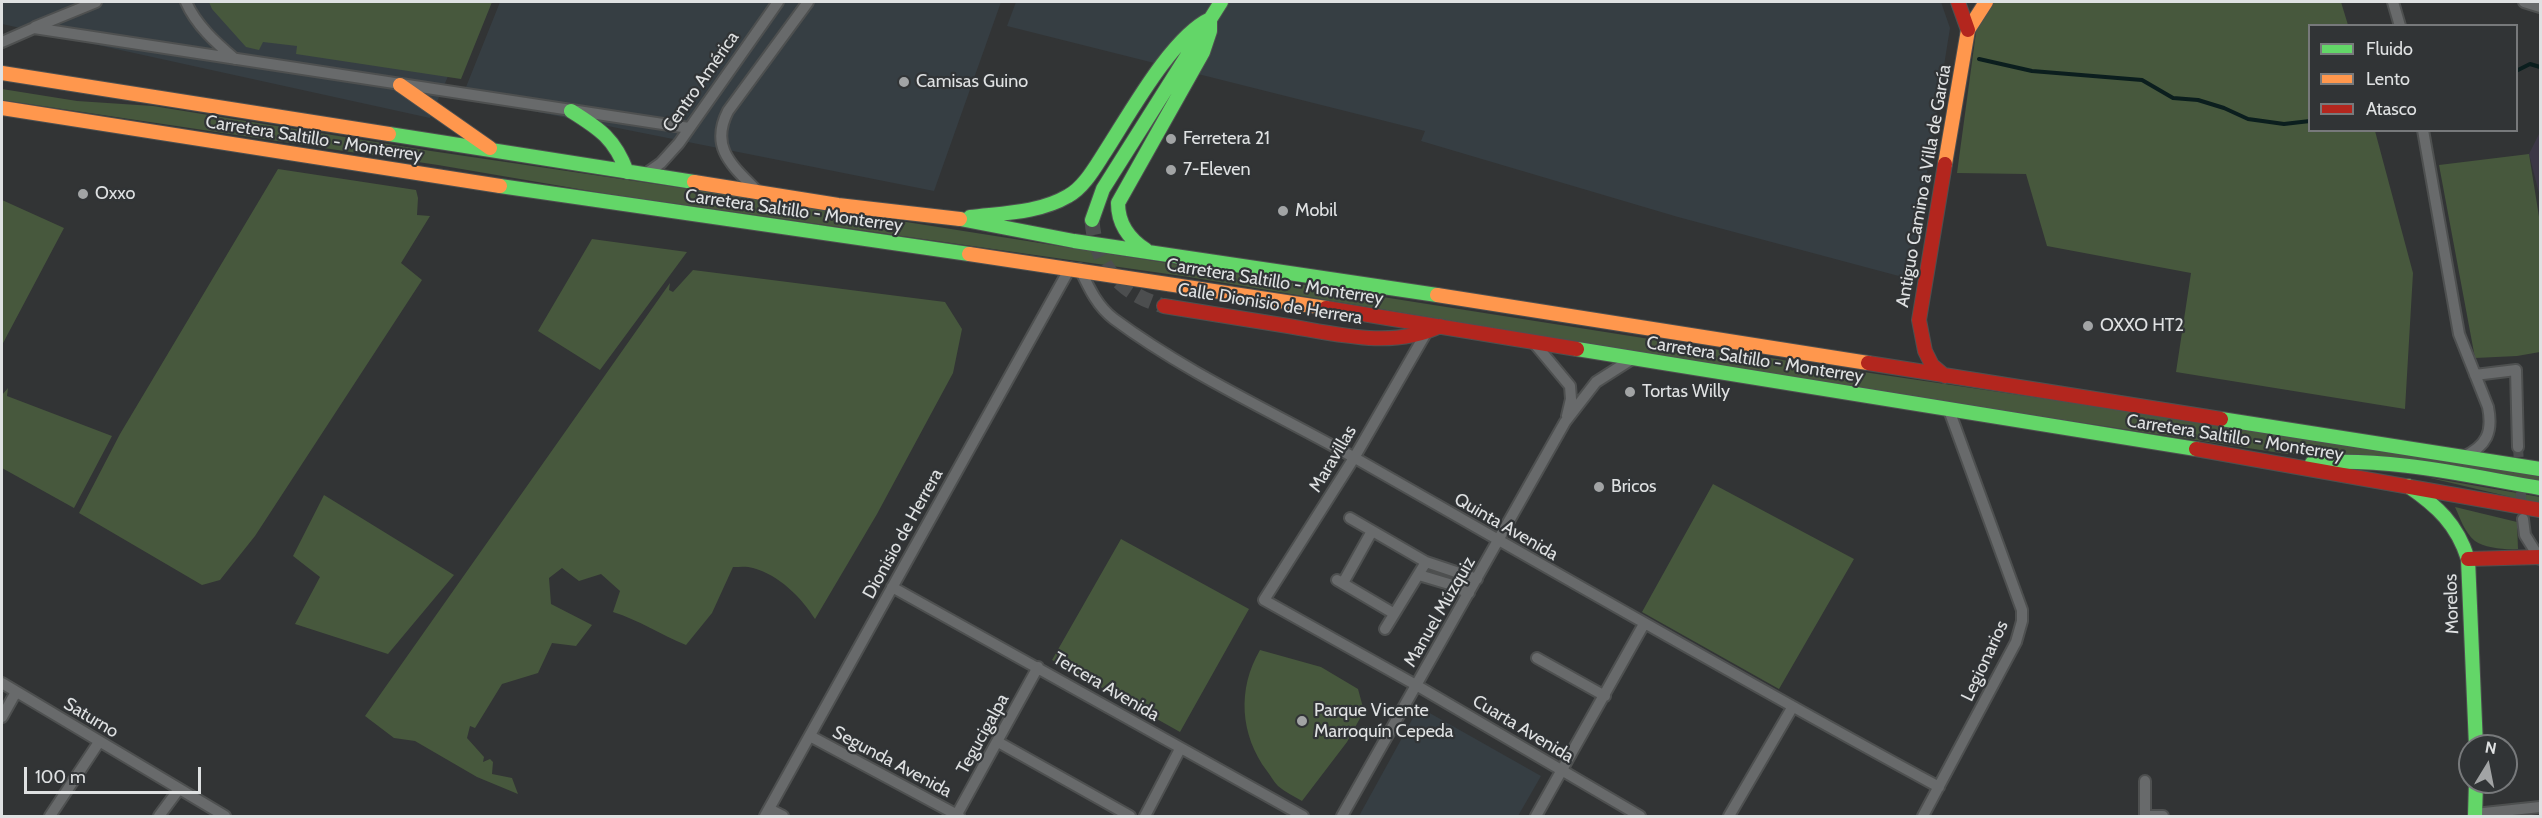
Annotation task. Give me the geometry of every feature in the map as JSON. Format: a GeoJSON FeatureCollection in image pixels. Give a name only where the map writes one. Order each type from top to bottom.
{"type":"FeatureCollection","features":[{"type":"Feature","properties":{"kind":"main road"},"geometry":{"type":"LineString","coordinates":[[1092,220],[1103,189],[1221,2]]}},
{"type":"Feature","properties":{"kind":"main road"},"geometry":{"type":"LineString","coordinates":[[1958,2],[1968,30]]}},
{"type":"Feature","properties":{"kind":"main road"},"geometry":{"type":"LineString","coordinates":[[1968,30],[1986,2]]}},
{"type":"Feature","properties":{"kind":"main road"},"geometry":{"type":"LineString","coordinates":[[960,219],[1046,207],[1071,195],[1090,175],[1175,46],[1197,25],[1210,19]]}},
{"type":"Feature","properties":{"kind":"main road"},"geometry":{"type":"LineString","coordinates":[[1152,252],[1136,243],[1126,232],[1117,213],[1118,203],[1203,52],[1210,31],[1210,19]]}},
{"type":"Feature","properties":{"kind":"main road","name":"Antiguo Camino a Villa de García"},"geometry":{"type":"LineString","coordinates":[[1945,376],[1932,365],[1922,348],[1919,320],[1968,30]]}},
{"type":"Feature","properties":{"kind":"main road","name":"Carretera Saltillo - Monterrey"},"geometry":{"type":"LineString","coordinates":[[2,73],[838,205],[960,219],[1074,241],[2541,469]]}},
{"type":"Feature","properties":{"kind":"main road"},"geometry":{"type":"LineString","coordinates":[[2,83],[110,100],[170,99]]}},
{"type":"Feature","properties":{"kind":"main road"},"geometry":{"type":"LineString","coordinates":[[400,85],[496,152]]}},
{"type":"Feature","properties":{"kind":"main road","name":"Carretera Saltillo - Monterrey"},"geometry":{"type":"LineString","coordinates":[[2,108],[594,201],[1075,269],[1440,326],[1535,344],[2296,465],[2541,510]]}},
{"type":"Feature","properties":{"kind":"main road"},"geometry":{"type":"LineString","coordinates":[[571,111],[614,141],[621,152],[627,172]]}},
{"type":"Feature","properties":{"kind":"main road","name":"Calle Dionisio de Herrera"},"geometry":{"type":"LineString","coordinates":[[1164,306],[1365,338],[1390,339],[1426,333],[1440,326]]}},
{"type":"Feature","properties":{"kind":"main road"},"geometry":{"type":"LineString","coordinates":[[2296,465],[2342,460],[2385,462],[2541,489]]}},
{"type":"Feature","properties":{"kind":"main road","name":"Morelos"},"geometry":{"type":"LineString","coordinates":[[2407,486],[2440,509],[2454,523],[2463,540],[2468,559],[2475,734]]}},
{"type":"Feature","properties":{"kind":"main road"},"geometry":{"type":"LineString","coordinates":[[2468,559],[2540,558]]}},
{"type":"Feature","properties":{"kind":"main road"},"geometry":{"type":"LineString","coordinates":[[2475,815],[2476,794]]}},
{"type":"Feature","properties":{"kind":"street"},"geometry":{"type":"LineString","coordinates":[[2,42],[96,2]]}},
{"type":"Feature","properties":{"kind":"street"},"geometry":{"type":"LineString","coordinates":[[186,2],[190,11],[214,41],[235,59]]}},
{"type":"Feature","properties":{"kind":"street","name":"Centro América"},"geometry":{"type":"LineString","coordinates":[[644,175],[670,153],[778,2]]}},
{"type":"Feature","properties":{"kind":"street"},"geometry":{"type":"LineString","coordinates":[[757,191],[729,161],[723,150],[720,141],[723,121],[808,2]]}},
{"type":"Feature","properties":{"kind":"street"},"geometry":{"type":"LineString","coordinates":[[2393,2],[2399,24]]}},
{"type":"Feature","properties":{"kind":"street"},"geometry":{"type":"LineString","coordinates":[[2524,2],[2541,7]]}},
{"type":"Feature","properties":{"kind":"street"},"geometry":{"type":"LineString","coordinates":[[34,28],[689,128]]}},
{"type":"Feature","properties":{"kind":"street"},"geometry":{"type":"LineString","coordinates":[[2423,132],[2459,334],[2488,407],[2491,429],[2480,446],[2463,457]]}},
{"type":"Feature","properties":{"kind":"street","name":"Quinta Avenida"},"geometry":{"type":"LineString","coordinates":[[1075,269],[1100,307],[1114,319],[1203,375],[1354,458],[1792,708],[1940,787]]}},
{"type":"Feature","properties":{"kind":"street","name":"Dionisio de Herrera"},"geometry":{"type":"LineString","coordinates":[[767,813],[892,587],[1075,269]]}},
{"type":"Feature","properties":{"kind":"street","name":"Maravillas"},"geometry":{"type":"LineString","coordinates":[[1264,600],[1354,458],[1426,333]]}},
{"type":"Feature","properties":{"kind":"street","name":"Manuel Múzquiz"},"geometry":{"type":"LineString","coordinates":[[1535,344],[1570,386],[1571,399],[1565,422]]}},
{"type":"Feature","properties":{"kind":"street","name":"Manuel Múzquiz"},"geometry":{"type":"LineString","coordinates":[[1342,816],[1565,422],[1596,382],[1632,359]]}},
{"type":"Feature","properties":{"kind":"street"},"geometry":{"type":"LineString","coordinates":[[2475,375],[2516,370],[2518,447]]}},
{"type":"Feature","properties":{"kind":"street","name":"Legionarios"},"geometry":{"type":"LineString","coordinates":[[1923,816],[2016,642],[2022,621],[2022,610],[1949,410]]}},
{"type":"Feature","properties":{"kind":"street"},"geometry":{"type":"LineString","coordinates":[[1350,518],[1426,562],[1477,579]]}},
{"type":"Feature","properties":{"kind":"street"},"geometry":{"type":"LineString","coordinates":[[2523,519],[2525,535],[2540,558]]}},
{"type":"Feature","properties":{"kind":"street"},"geometry":{"type":"LineString","coordinates":[[1372,531],[1340,582],[1393,613]]}},
{"type":"Feature","properties":{"kind":"street"},"geometry":{"type":"LineString","coordinates":[[1385,629],[1426,562]]}},
{"type":"Feature","properties":{"kind":"street"},"geometry":{"type":"LineString","coordinates":[[1419,575],[1469,593]]}},
{"type":"Feature","properties":{"kind":"street","name":"Tercera Avenida"},"geometry":{"type":"LineString","coordinates":[[892,587],[1304,816]]}},
{"type":"Feature","properties":{"kind":"street","name":"Cuarta Avenida"},"geometry":{"type":"LineString","coordinates":[[1264,600],[1416,685],[1636,815]]}},
{"type":"Feature","properties":{"kind":"street"},"geometry":{"type":"LineString","coordinates":[[1536,816],[1644,624]]}},
{"type":"Feature","properties":{"kind":"street"},"geometry":{"type":"LineString","coordinates":[[1537,658],[1605,696]]}},
{"type":"Feature","properties":{"kind":"street","name":"Tegucigalpa"},"geometry":{"type":"LineString","coordinates":[[957,816],[1038,667]]}},
{"type":"Feature","properties":{"kind":"street","name":"Saturno"},"geometry":{"type":"LineString","coordinates":[[2,683],[225,816]]}},
{"type":"Feature","properties":{"kind":"street"},"geometry":{"type":"LineString","coordinates":[[2,717],[16,692]]}},
{"type":"Feature","properties":{"kind":"street"},"geometry":{"type":"LineString","coordinates":[[1729,816],[1792,708]]}},
{"type":"Feature","properties":{"kind":"street","name":"Segunda Avenida"},"geometry":{"type":"LineString","coordinates":[[810,736],[957,816]]}},
{"type":"Feature","properties":{"kind":"street"},"geometry":{"type":"LineString","coordinates":[[50,816],[99,742]]}},
{"type":"Feature","properties":{"kind":"street"},"geometry":{"type":"LineString","coordinates":[[998,742],[1130,816]]}},
{"type":"Feature","properties":{"kind":"street"},"geometry":{"type":"LineString","coordinates":[[1145,816],[1180,749]]}},
{"type":"Feature","properties":{"kind":"street"},"geometry":{"type":"LineString","coordinates":[[2145,781],[2145,816],[2163,816]]}},
{"type":"Feature","properties":{"kind":"street"},"geometry":{"type":"LineString","coordinates":[[159,816],[179,789]]}},
{"type":"Feature","properties":{"kind":"street"},"geometry":{"type":"LineString","coordinates":[[2475,815],[2541,807]]}},
{"type":"Feature","properties":{"kind":"street"},"geometry":{"type":"LineString","coordinates":[[767,813],[783,816]]}},
{"type":"Feature","properties":{"kind":"shaded area"},"geometry":{"type":"Polygon","coordinates":[[[2,2],[480,2],[430,118],[2,24],[2,2]]]}},
{"type":"Feature","properties":{"kind":"shaded area"},"geometry":{"type":"Polygon","coordinates":[[[500,2],[1001,2],[934,191],[462,97],[500,2]]]}},
{"type":"Feature","properties":{"kind":"shaded area"},"geometry":{"type":"Polygon","coordinates":[[[1016,2],[1941,2],[1950,28],[1910,279],[1678,217],[1421,141],[1425,131],[1007,26],[1016,2]]]}},
{"type":"Feature","properties":{"kind":"shaded area"},"geometry":{"type":"Polygon","coordinates":[[[2540,132],[2540,197],[2529,154],[2540,132]]]}},
{"type":"Feature","properties":{"kind":"shaded area"},"geometry":{"type":"Polygon","coordinates":[[[1419,707],[1541,776],[1518,816],[1359,816],[1419,707]]]}},
{"type":"Feature","properties":{"kind":"green space"},"geometry":{"type":"Polygon","coordinates":[[[209,2],[492,2],[461,79],[296,54],[297,46],[263,42],[259,50],[246,47],[212,9],[209,2]]]}},
{"type":"Feature","properties":{"kind":"green space"},"geometry":{"type":"Polygon","coordinates":[[[1992,2],[2341,2],[2348,24],[2308,24],[2308,132],[2375,132],[2413,273],[2405,409],[2176,372],[2191,273],[2047,246],[2026,174],[1957,173],[1977,25],[1992,2]]]}},
{"type":"Feature","properties":{"kind":"green space"},"geometry":{"type":"Polygon","coordinates":[[[2,89],[77,101],[153,106],[1802,363],[2115,409],[2540,476],[2540,483],[2366,455],[2287,454],[1841,386],[1189,277],[608,194],[438,165],[2,100],[2,89]]]}},
{"type":"Feature","properties":{"kind":"green space"},"geometry":{"type":"Polygon","coordinates":[[[2529,154],[2540,223],[2540,352],[2517,356],[2475,358],[2439,165],[2529,154]]]}},
{"type":"Feature","properties":{"kind":"green space"},"geometry":{"type":"Polygon","coordinates":[[[278,169],[416,190],[417,215],[430,216],[401,263],[422,280],[255,536],[220,580],[202,585],[79,513],[120,434],[278,169]]]}},
{"type":"Feature","properties":{"kind":"green space"},"geometry":{"type":"Polygon","coordinates":[[[2,200],[64,228],[2,345],[2,200]]]}},
{"type":"Feature","properties":{"kind":"green space"},"geometry":{"type":"Polygon","coordinates":[[[592,239],[687,252],[600,370],[538,331],[592,239]]]}},
{"type":"Feature","properties":{"kind":"green space"},"geometry":{"type":"Polygon","coordinates":[[[693,270],[945,302],[962,329],[953,373],[877,514],[815,619],[796,595],[780,581],[751,567],[733,567],[712,613],[686,645],[613,612],[620,591],[601,574],[579,581],[562,568],[549,578],[551,604],[592,625],[576,646],[552,643],[538,673],[502,684],[475,728],[470,726],[467,738],[484,757],[483,762],[490,759],[493,762],[492,774],[512,778],[518,794],[477,777],[415,741],[394,738],[365,716],[670,283],[669,290],[673,292],[693,270]]]}},
{"type":"Feature","properties":{"kind":"green space"},"geometry":{"type":"Polygon","coordinates":[[[8,388],[7,396],[112,436],[74,508],[2,468],[2,395],[8,388]]]}},
{"type":"Feature","properties":{"kind":"green space"},"geometry":{"type":"Polygon","coordinates":[[[2426,477],[2540,497],[2540,504],[2532,502],[2426,477]]]}},
{"type":"Feature","properties":{"kind":"green space"},"geometry":{"type":"Polygon","coordinates":[[[1713,484],[1854,559],[1779,689],[1642,612],[1713,484]]]}},
{"type":"Feature","properties":{"kind":"green space"},"geometry":{"type":"Polygon","coordinates":[[[324,495],[454,575],[388,654],[295,624],[320,577],[293,556],[324,495]]]}},
{"type":"Feature","properties":{"kind":"green space"},"geometry":{"type":"Polygon","coordinates":[[[2455,507],[2517,522],[2518,549],[2490,547],[2475,541],[2466,530],[2455,507]]]}},
{"type":"Feature","properties":{"kind":"green space"},"geometry":{"type":"Polygon","coordinates":[[[1121,539],[1249,609],[1180,732],[1052,660],[1121,539]]]}},
{"type":"Feature","properties":{"kind":"green space","name":"Parque Vicente Marroquín Cepeda"},"geometry":{"type":"Polygon","coordinates":[[[1260,650],[1321,667],[1358,689],[1364,711],[1347,742],[1302,801],[1275,783],[1251,742],[1245,712],[1245,696],[1248,680],[1260,650]]]}},
{"type":"Feature","properties":{"kind":"waterway"},"geometry":{"type":"LineString","coordinates":[[1979,59],[2032,71],[2142,80],[2173,98],[2198,100],[2248,119],[2284,124],[2308,121]]}},
{"type":"Feature","properties":{"kind":"waterway"},"geometry":{"type":"LineString","coordinates":[[2518,70],[2530,64],[2540,67]]}},
{"type":"Feature","properties":{"kind":"tunnel"},"geometry":{"type":"LineString","coordinates":[[1092,220],[1098,250],[1113,275],[1135,294],[1164,306]]}},
{"type":"Feature","properties":{"kind":"tunnel"},"geometry":{"type":"LineString","coordinates":[[2518,447],[2522,512]]}},
{"type":"Feature","properties":{"kind":"traffic: fast"},"geometry":{"type":"LineString","coordinates":[[1092,220],[1103,189],[1221,2]]}},
{"type":"Feature","properties":{"kind":"traffic: fast"},"geometry":{"type":"LineString","coordinates":[[970,217],[1033,209],[1057,202],[1073,193],[1092,172],[1151,80],[1180,42],[1195,28],[1210,19],[1210,31],[1203,52],[1118,203],[1122,224],[1134,241],[1146,250]]}},
{"type":"Feature","properties":{"kind":"traffic: fast"},"geometry":{"type":"LineString","coordinates":[[571,111],[590,123],[612,143],[627,172]]}},
{"type":"Feature","properties":{"kind":"traffic: fast"},"geometry":{"type":"LineString","coordinates":[[389,134],[694,182]]}},
{"type":"Feature","properties":{"kind":"traffic: fast"},"geometry":{"type":"LineString","coordinates":[[500,186],[969,254]]}},
{"type":"Feature","properties":{"kind":"traffic: fast"},"geometry":{"type":"LineString","coordinates":[[960,219],[1074,241],[1437,295]]}},
{"type":"Feature","properties":{"kind":"traffic: fast"},"geometry":{"type":"LineString","coordinates":[[1577,349],[2196,449]]}},
{"type":"Feature","properties":{"kind":"traffic: fast"},"geometry":{"type":"LineString","coordinates":[[2221,419],[2540,469]]}},
{"type":"Feature","properties":{"kind":"traffic: fast"},"geometry":{"type":"LineString","coordinates":[[2312,463],[2398,465],[2540,488]]}},
{"type":"Feature","properties":{"kind":"traffic: fast"},"geometry":{"type":"LineString","coordinates":[[2408,486],[2445,517],[2458,536],[2468,559],[2475,734]]}},
{"type":"Feature","properties":{"kind":"traffic: fast"},"geometry":{"type":"LineString","coordinates":[[2475,816],[2476,794]]}},
{"type":"Feature","properties":{"kind":"traffic: slow"},"geometry":{"type":"LineString","coordinates":[[1945,164],[1968,30],[1986,2]]}},
{"type":"Feature","properties":{"kind":"traffic: slow"},"geometry":{"type":"LineString","coordinates":[[2,73],[389,134]]}},
{"type":"Feature","properties":{"kind":"traffic: slow"},"geometry":{"type":"LineString","coordinates":[[400,85],[490,148]]}},
{"type":"Feature","properties":{"kind":"traffic: slow"},"geometry":{"type":"LineString","coordinates":[[2,108],[500,186]]}},
{"type":"Feature","properties":{"kind":"traffic: slow"},"geometry":{"type":"LineString","coordinates":[[694,182],[838,205],[960,219]]}},
{"type":"Feature","properties":{"kind":"traffic: slow"},"geometry":{"type":"LineString","coordinates":[[969,254],[1326,308]]}},
{"type":"Feature","properties":{"kind":"traffic: slow"},"geometry":{"type":"LineString","coordinates":[[1437,295],[1868,363]]}},
{"type":"Feature","properties":{"kind":"traffic: jam"},"geometry":{"type":"LineString","coordinates":[[1958,2],[1968,30]]}},
{"type":"Feature","properties":{"kind":"traffic: jam"},"geometry":{"type":"LineString","coordinates":[[1945,164],[1919,320],[1925,351],[1932,365],[1945,376]]}},
{"type":"Feature","properties":{"kind":"traffic: jam"},"geometry":{"type":"LineString","coordinates":[[1164,306],[1362,337],[1402,337],[1440,326]]}},
{"type":"Feature","properties":{"kind":"traffic: jam"},"geometry":{"type":"LineString","coordinates":[[1326,308],[1577,349]]}},
{"type":"Feature","properties":{"kind":"traffic: jam"},"geometry":{"type":"LineString","coordinates":[[1868,363],[2221,419]]}},
{"type":"Feature","properties":{"kind":"traffic: jam"},"geometry":{"type":"LineString","coordinates":[[2196,449],[2540,510]]}},
{"type":"Feature","properties":{"kind":"traffic: jam"},"geometry":{"type":"LineString","coordinates":[[2468,559],[2540,557]]}},
{"type":"Feature","properties":{"kind":"place","name":"Camisas Guino"},"geometry":{"type":"Point","coordinates":[904,82]}},
{"type":"Feature","properties":{"kind":"place","name":"Ferretera 21"},"geometry":{"type":"Point","coordinates":[1171,139]}},
{"type":"Feature","properties":{"kind":"place","name":"7-Eleven"},"geometry":{"type":"Point","coordinates":[1171,170]}},
{"type":"Feature","properties":{"kind":"place","name":"Oxxo"},"geometry":{"type":"Point","coordinates":[83,194]}},
{"type":"Feature","properties":{"kind":"place","name":"Mobil"},"geometry":{"type":"Point","coordinates":[1283,211]}},
{"type":"Feature","properties":{"kind":"place","name":"OXXO HT2"},"geometry":{"type":"Point","coordinates":[2088,326]}},
{"type":"Feature","properties":{"kind":"place","name":"Tortas Willy"},"geometry":{"type":"Point","coordinates":[1630,392]}},
{"type":"Feature","properties":{"kind":"place","name":"Bricos"},"geometry":{"type":"Point","coordinates":[1599,487]}},
{"type":"Feature","properties":{"kind":"place","name":"Parque Vicente Marroquín Cepeda"},"geometry":{"type":"Point","coordinates":[1302,721]}}]}
